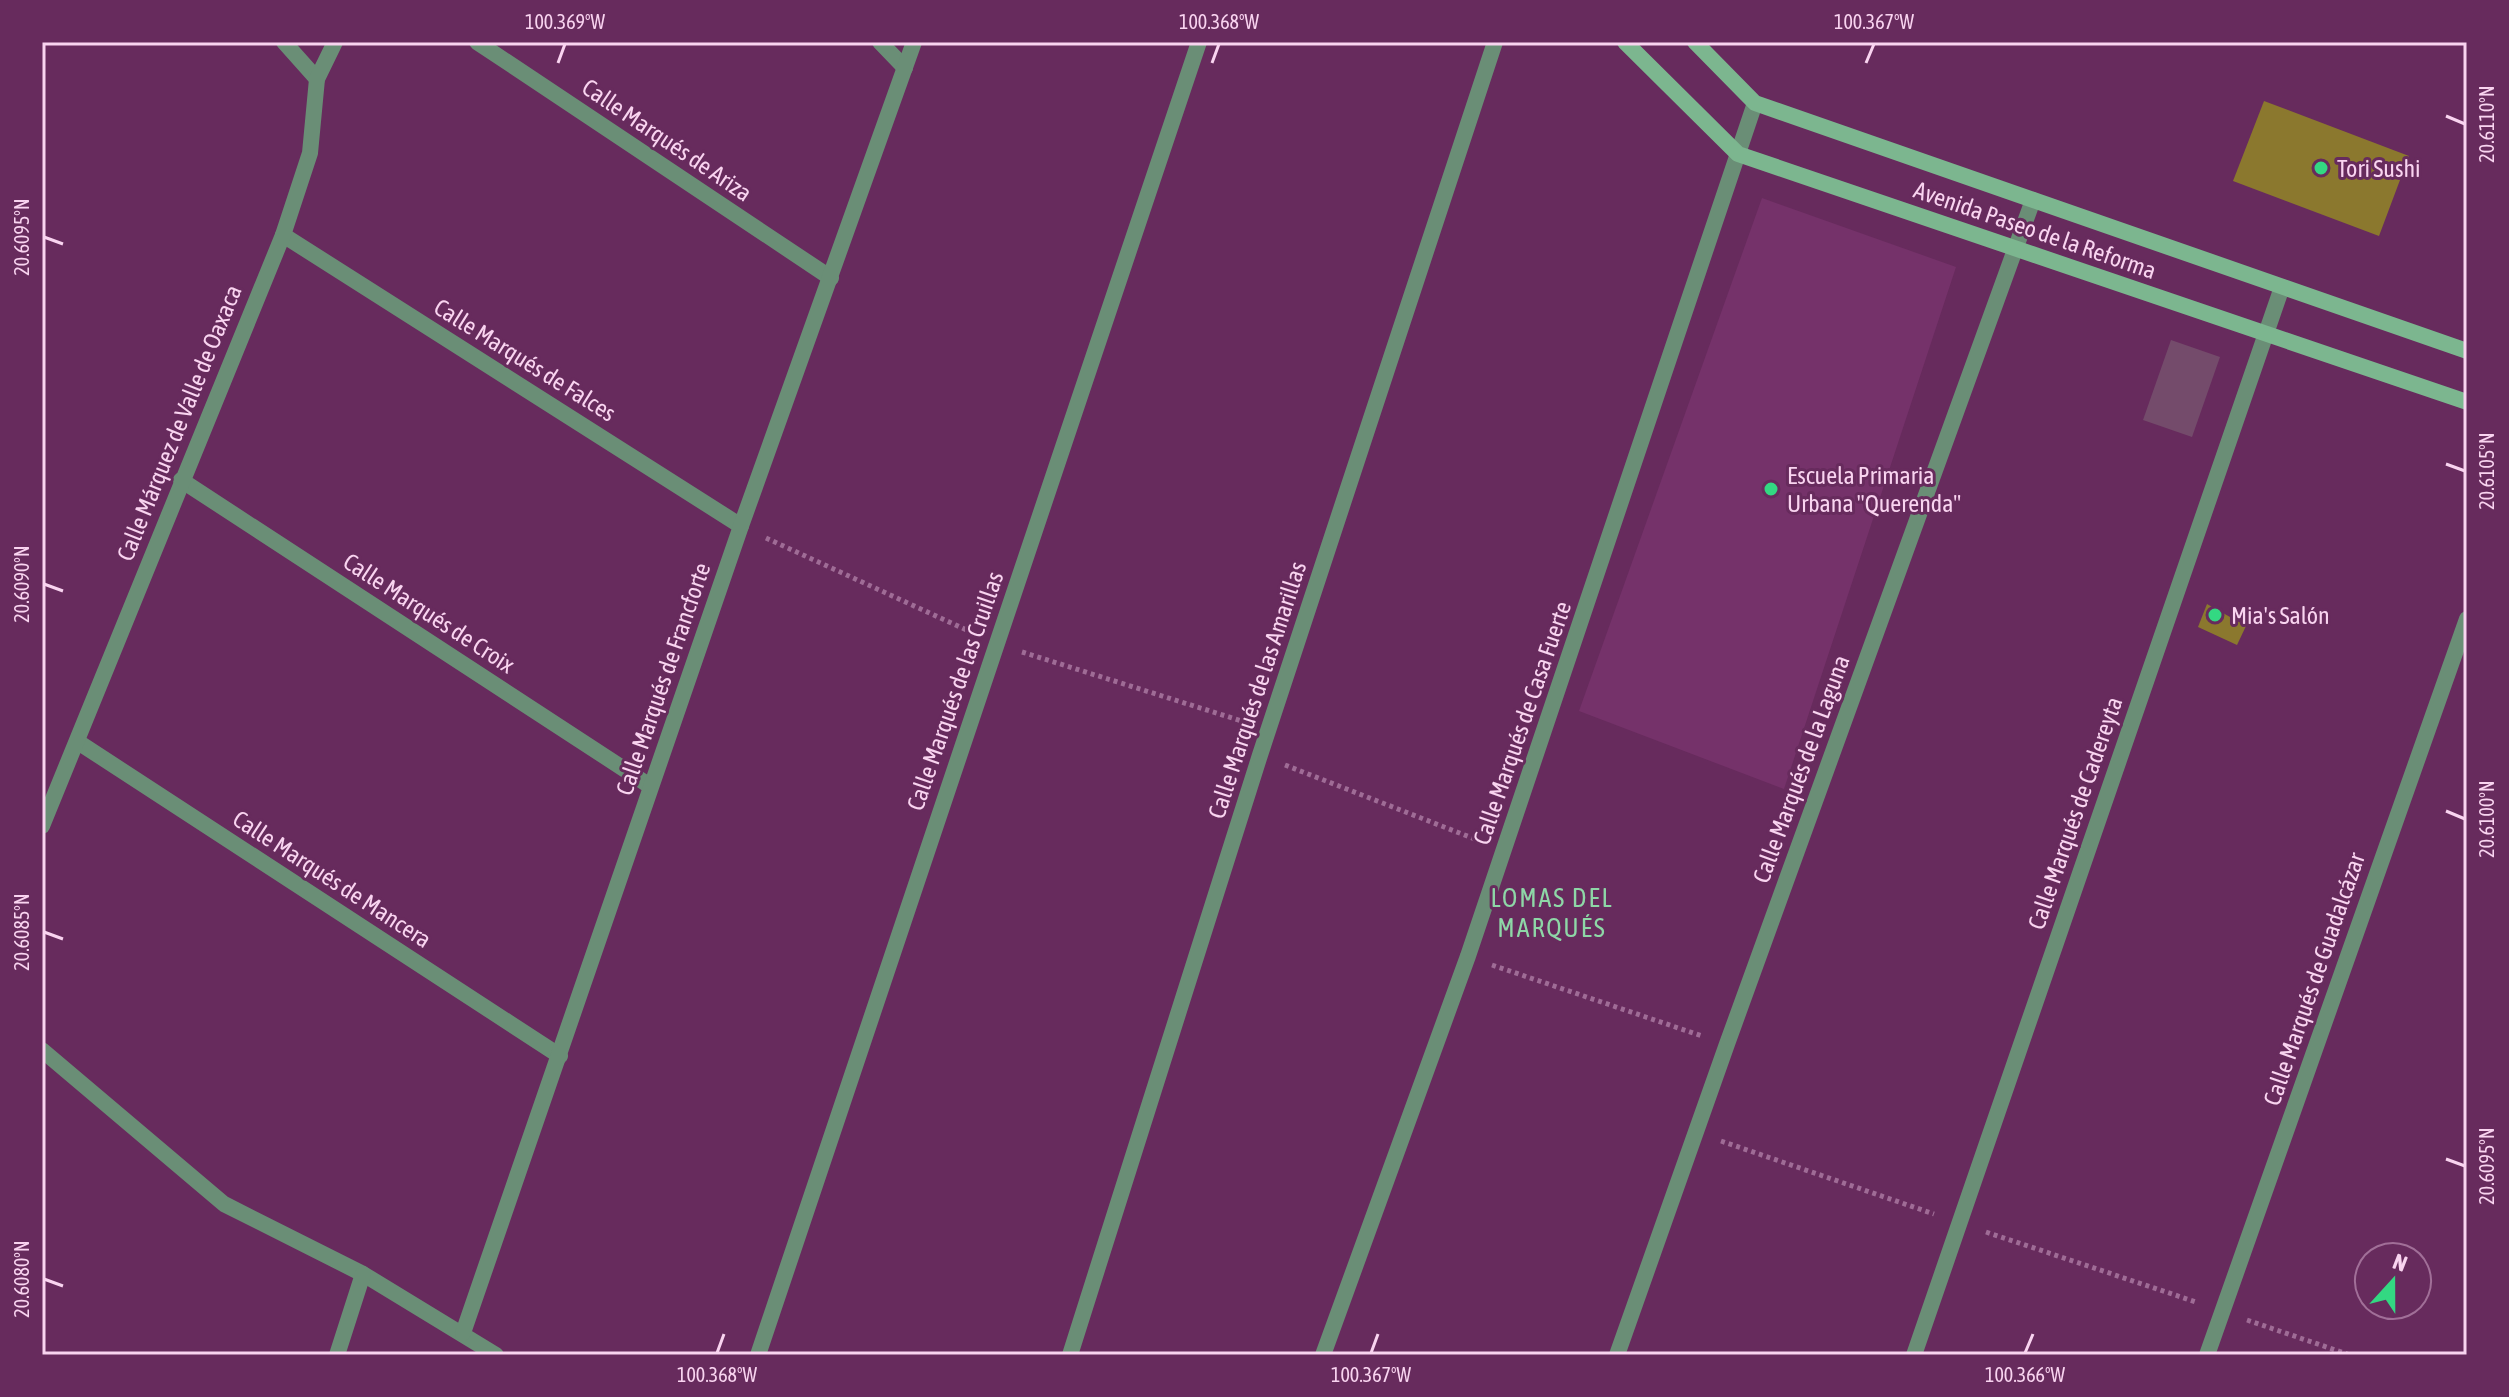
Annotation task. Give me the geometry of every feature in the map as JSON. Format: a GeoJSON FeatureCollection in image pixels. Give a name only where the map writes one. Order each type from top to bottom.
{"type":"FeatureCollection","features":[{"type":"Feature","properties":{"kind":"street"},"geometry":{"type":"LineString","coordinates":[[284,42],[317,79],[335,42]]}},
{"type":"Feature","properties":{"kind":"street","name":"Calle Marqués de Ariza"},"geometry":{"type":"LineString","coordinates":[[477,42],[831,278]]}},
{"type":"Feature","properties":{"kind":"street"},"geometry":{"type":"LineString","coordinates":[[880,42],[905,68]]}},
{"type":"Feature","properties":{"kind":"street","name":"Calle Marqués de Francforte"},"geometry":{"type":"LineString","coordinates":[[463,1333],[650,786],[914,42]]}},
{"type":"Feature","properties":{"kind":"street","name":"Calle Marqués de las Cruillas"},"geometry":{"type":"LineString","coordinates":[[758,1355],[1199,42]]}},
{"type":"Feature","properties":{"kind":"street","name":"Calle Marqués de las Amarillas"},"geometry":{"type":"LineString","coordinates":[[1070,1355],[1260,755],[1495,42]]}},
{"type":"Feature","properties":{"kind":"street","name":"Avenida Paseo de la Reforma"},"geometry":{"type":"LineString","coordinates":[[1625,42],[1738,154],[2467,402]]}},
{"type":"Feature","properties":{"kind":"street","name":"Avenida Paseo de la Reforma"},"geometry":{"type":"LineString","coordinates":[[1695,42],[1755,103],[2467,351]]}},
{"type":"Feature","properties":{"kind":"street","name":"Calle Márquez de Valle de Oaxaca"},"geometry":{"type":"LineString","coordinates":[[42,826],[283,235],[310,153],[317,79]]}},
{"type":"Feature","properties":{"kind":"street","name":"Calle Marqués de Casa Fuerte"},"geometry":{"type":"LineString","coordinates":[[1323,1355],[1468,956],[1755,103]]}},
{"type":"Feature","properties":{"kind":"street","name":"Calle Marqués de la Laguna"},"geometry":{"type":"LineString","coordinates":[[1617,1355],[2033,200]]}},
{"type":"Feature","properties":{"kind":"street","name":"Calle Marqués de Falces"},"geometry":{"type":"LineString","coordinates":[[283,235],[741,526]]}},
{"type":"Feature","properties":{"kind":"street","name":"Calle Marqués de Cadereyta"},"geometry":{"type":"LineString","coordinates":[[1914,1355],[2282,287]]}},
{"type":"Feature","properties":{"kind":"street","name":"Calle Marqués de Croix"},"geometry":{"type":"LineString","coordinates":[[181,480],[650,786]]}},
{"type":"Feature","properties":{"kind":"street","name":"Calle Marqués de Guadalcázar"},"geometry":{"type":"LineString","coordinates":[[2207,1355],[2467,619]]}},
{"type":"Feature","properties":{"kind":"street","name":"Calle Marqués de Mancera"},"geometry":{"type":"LineString","coordinates":[[78,742],[560,1056]]}},
{"type":"Feature","properties":{"kind":"street"},"geometry":{"type":"LineString","coordinates":[[42,1050],[224,1204],[363,1274],[496,1355]]}},
{"type":"Feature","properties":{"kind":"street"},"geometry":{"type":"LineString","coordinates":[[337,1355],[363,1274]]}},
{"type":"Feature","properties":{"kind":"path"},"geometry":{"type":"LineString","coordinates":[[1260,755],[1504,851]]}},
{"type":"Feature","properties":{"kind":"path"},"geometry":{"type":"LineString","coordinates":[[1468,956],[1727,1044]]}},
{"type":"Feature","properties":{"kind":"path"},"geometry":{"type":"LineString","coordinates":[[1697,1133],[2350,1355]]}},
{"type":"Feature","properties":{"kind":"shaded area","name":"Escuela Primaria Urbana \"Querenda\""},"geometry":{"type":"Polygon","coordinates":[[[1762,198],[1956,267],[1784,789],[1579,711],[1762,198]]]}},
{"type":"Feature","properties":{"kind":"shaded area"},"geometry":{"type":"Polygon","coordinates":[[[2171,340],[2220,357],[2192,437],[2143,420],[2171,340]]]}},
{"type":"Feature","properties":{"kind":"building","name":"Tori Sushi"},"geometry":{"type":"Polygon","coordinates":[[[2264,101],[2409,156],[2379,236],[2233,181],[2264,101]]]}},
{"type":"Feature","properties":{"kind":"building","name":"Mia's Salón"},"geometry":{"type":"Polygon","coordinates":[[[2207,604],[2246,626],[2237,645],[2198,627],[2207,604]]]}},
{"type":"Feature","properties":{"kind":"place","name":"Tori Sushi"},"geometry":{"type":"Point","coordinates":[2321,168]}},
{"type":"Feature","properties":{"kind":"place","name":"Escuela Primaria Urbana \"Querenda\""},"geometry":{"type":"Point","coordinates":[1771,489]}},
{"type":"Feature","properties":{"kind":"place","name":"Mia's Salón"},"geometry":{"type":"Point","coordinates":[2215,615]}},
{"type":"Feature","properties":{"kind":"district","name":"LOMAS DEL MARQUÉS"},"geometry":{"type":"Point","coordinates":[1552,913]}}]}
